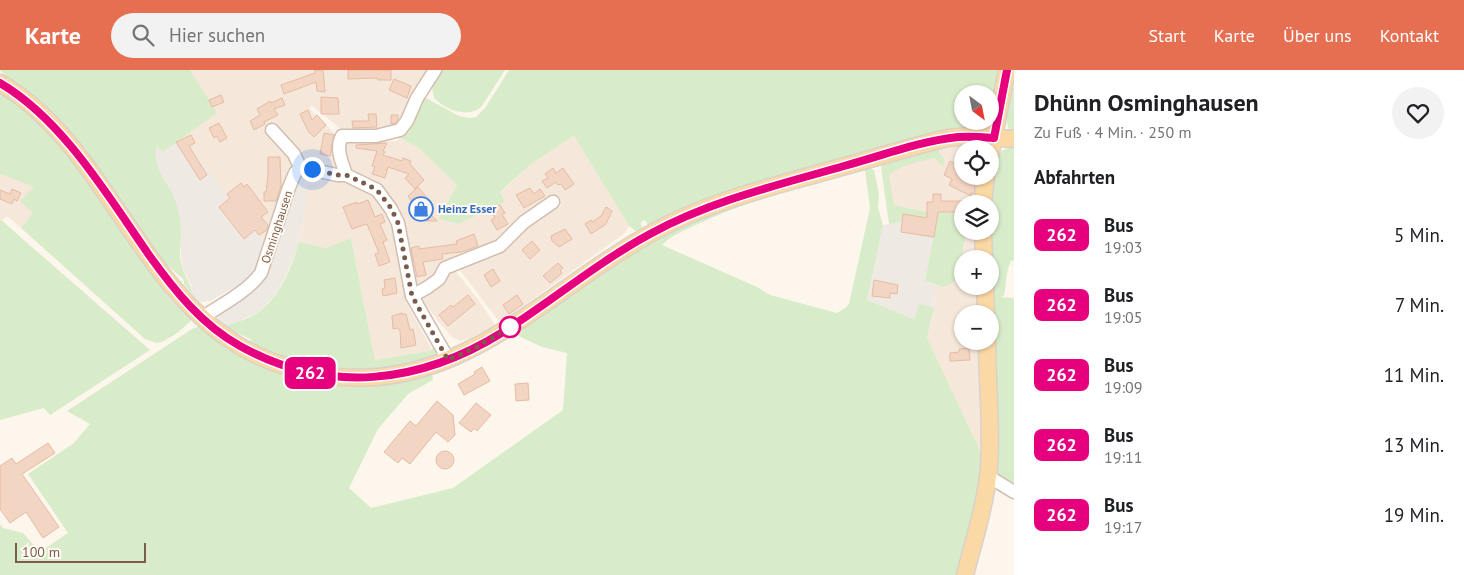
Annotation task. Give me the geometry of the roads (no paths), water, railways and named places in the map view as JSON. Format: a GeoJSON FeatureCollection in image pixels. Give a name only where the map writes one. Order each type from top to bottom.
{"type":"FeatureCollection","features":[{"type":"Feature","properties":{"kind":"main road"},"geometry":{"type":"LineString","coordinates":[[994,138],[1007,70]]}},
{"type":"Feature","properties":{"kind":"main road"},"geometry":{"type":"LineString","coordinates":[[0,83],[21,96],[56,129],[80,158],[169,282],[202,318],[238,345],[276,363],[310,373],[346,378],[380,377],[421,370],[475,348],[501,333],[635,242],[700,210],[780,184],[928,143],[958,137],[1014,139]]}},
{"type":"Feature","properties":{"kind":"main road"},"geometry":{"type":"LineString","coordinates":[[965,575],[988,476],[987,350]]}},
{"type":"Feature","properties":{"kind":"street"},"geometry":{"type":"LineString","coordinates":[[346,175],[338,148],[342,136],[376,136],[400,130],[407,121],[417,98],[435,70]]}},
{"type":"Feature","properties":{"kind":"street"},"geometry":{"type":"LineString","coordinates":[[272,130],[294,154],[300,167],[337,175],[346,175],[377,190],[391,208],[398,223],[412,296],[448,360]]}},
{"type":"Feature","properties":{"kind":"street","name":"Osminghausen"},"geometry":{"type":"LineString","coordinates":[[202,318],[242,292],[261,273],[288,190],[295,173],[300,167]]}},
{"type":"Feature","properties":{"kind":"street"},"geometry":{"type":"LineString","coordinates":[[412,296],[439,279],[445,268],[500,246],[524,222],[554,202]]}},
{"type":"Feature","properties":{"kind":"street"},"geometry":{"type":"LineString","coordinates":[[988,476],[1014,492]]}},
{"type":"Feature","properties":{"kind":"place","name":"Heinz Esser"},"geometry":{"type":"Point","coordinates":[421,209]}}]}
